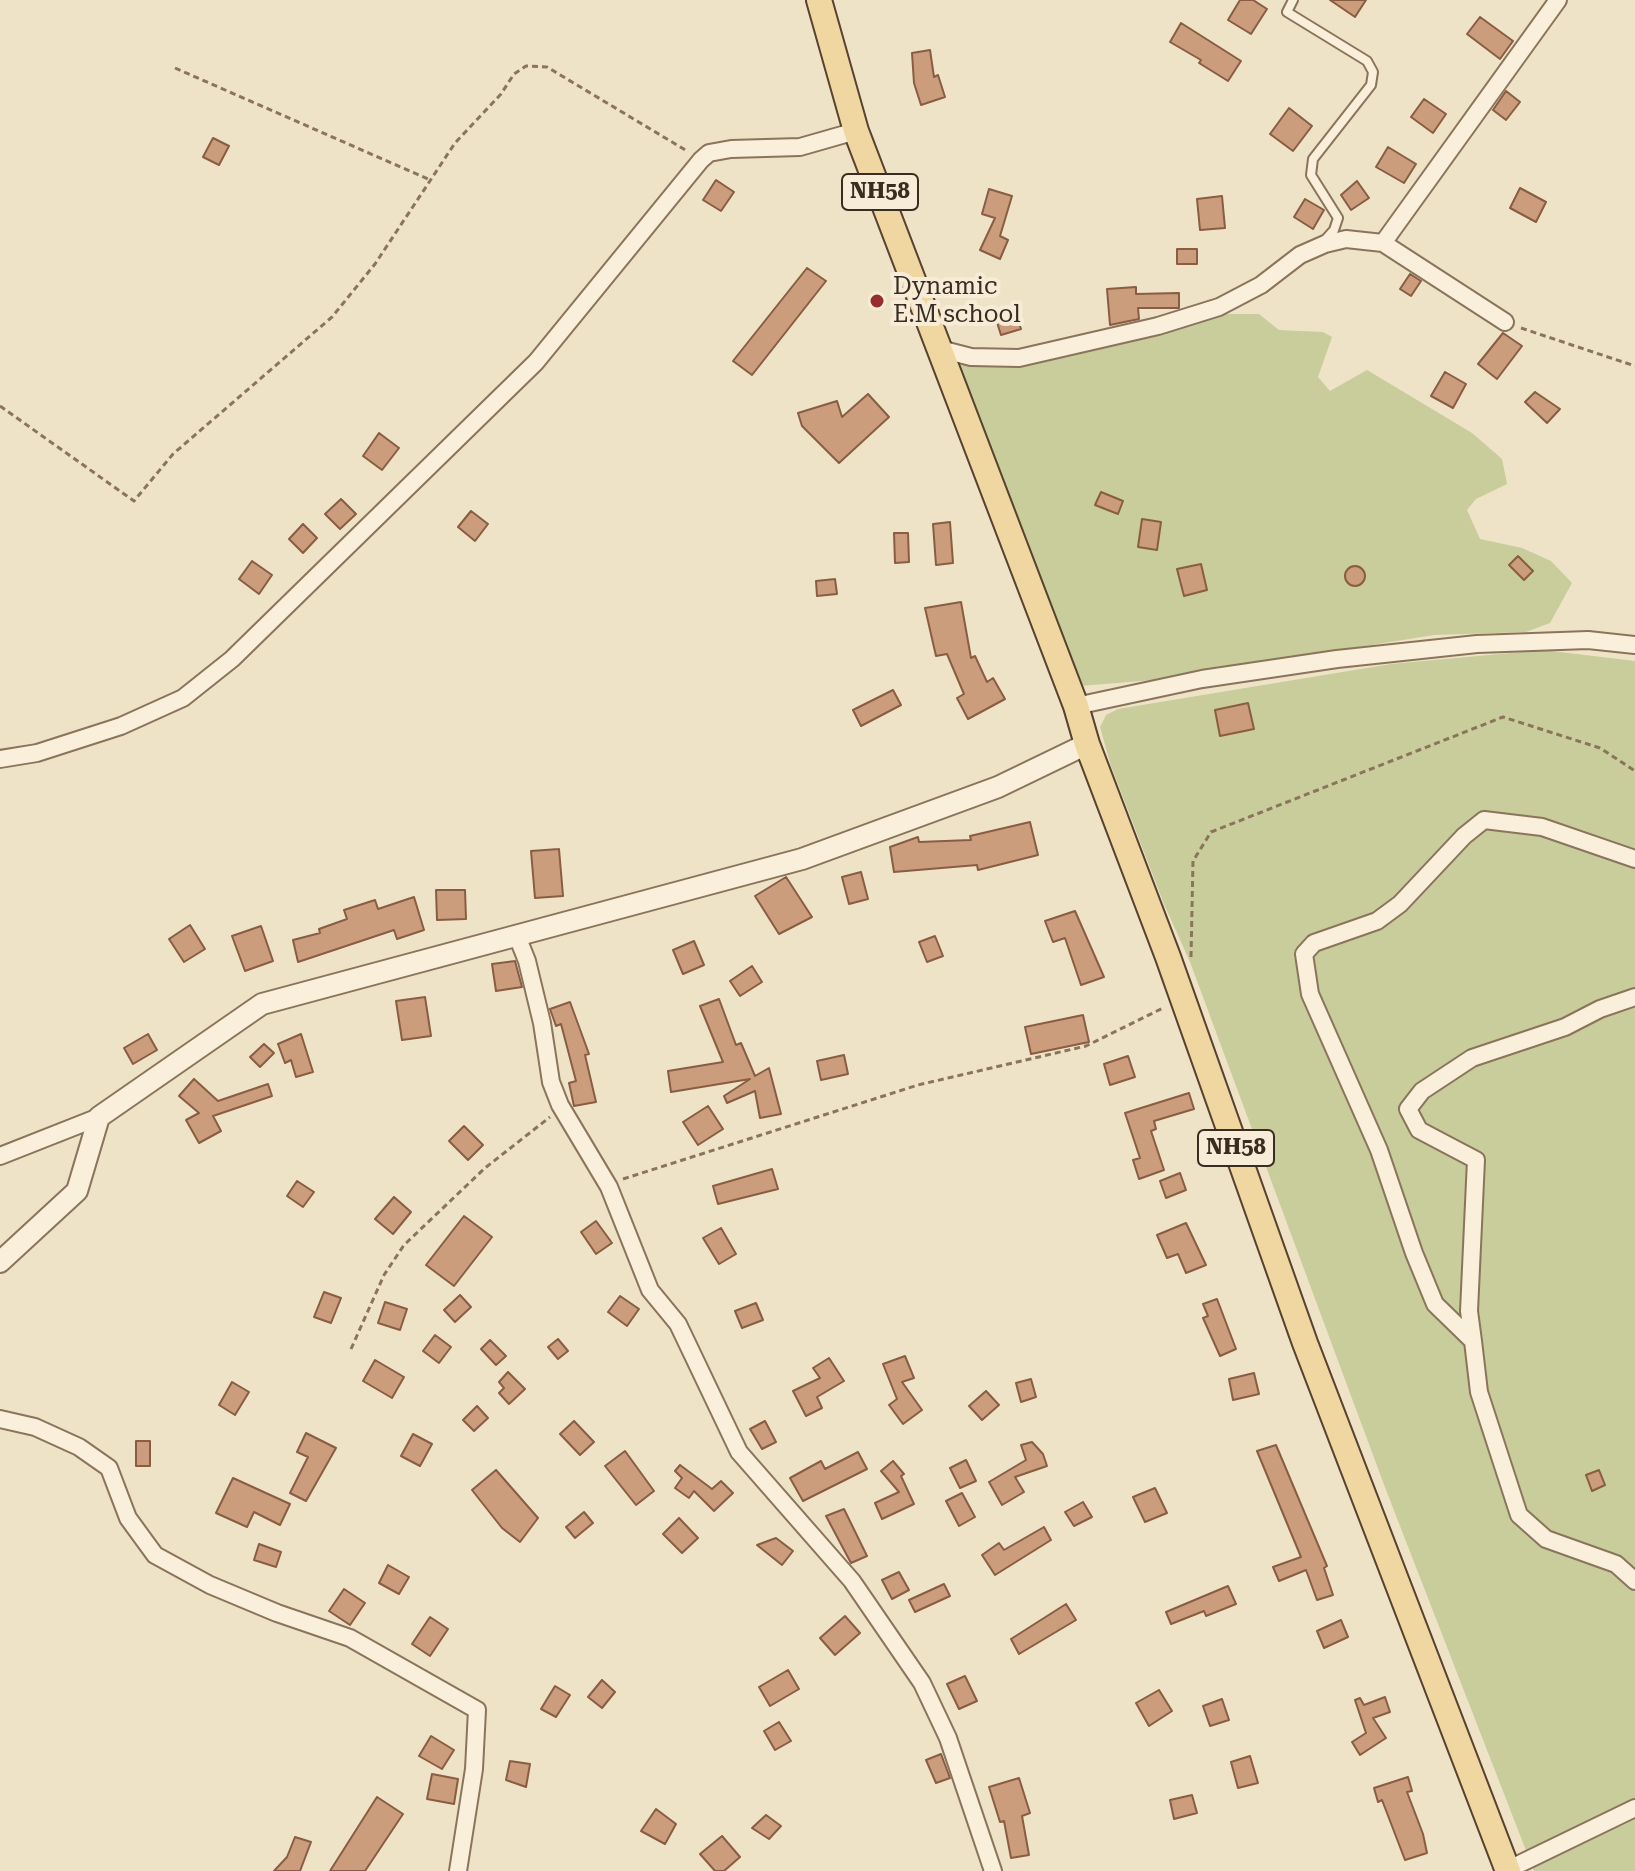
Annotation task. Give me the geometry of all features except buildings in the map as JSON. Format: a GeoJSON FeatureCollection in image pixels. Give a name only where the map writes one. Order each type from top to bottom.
{"type":"FeatureCollection","features":[{"type":"Feature","properties":{"kind":"main road","name":"NH58"},"geometry":{"type":"LineString","coordinates":[[819,0],[856,131],[1076,706],[1087,744],[1183,998],[1305,1343],[1507,1871]]}},
{"type":"Feature","properties":{"kind":"street"},"geometry":{"type":"LineString","coordinates":[[1383,243],[1558,0]]}},
{"type":"Feature","properties":{"kind":"street"},"geometry":{"type":"LineString","coordinates":[[0,759],[37,753],[121,726],[183,698],[232,659],[536,362],[709,153],[731,149],[800,147],[856,131]]}},
{"type":"Feature","properties":{"kind":"street"},"geometry":{"type":"LineString","coordinates":[[940,349],[971,357],[1019,358],[1158,326],[1219,307],[1261,285],[1300,255],[1346,239],[1383,243],[1505,322]]}},
{"type":"Feature","properties":{"kind":"street"},"geometry":{"type":"LineString","coordinates":[[1076,706],[1202,679],[1415,650],[1588,640],[1635,645]]}},
{"type":"Feature","properties":{"kind":"street"},"geometry":{"type":"LineString","coordinates":[[0,1156],[99,1117],[262,1004],[802,859],[998,787],[1087,744]]}},
{"type":"Feature","properties":{"kind":"street"},"geometry":{"type":"LineString","coordinates":[[1473,1341],[1435,1304],[1379,1150],[1310,994],[1304,954],[1314,943],[1377,921],[1400,904],[1464,836],[1484,820],[1542,827],[1635,859]]}},
{"type":"Feature","properties":{"kind":"street"},"geometry":{"type":"LineString","coordinates":[[517,936],[527,961],[551,1082],[560,1105],[609,1187],[650,1290],[678,1324],[739,1452],[852,1581],[922,1683],[948,1738],[993,1871]]}},
{"type":"Feature","properties":{"kind":"street"},"geometry":{"type":"LineString","coordinates":[[1635,997],[1565,1027],[1472,1058],[1422,1091],[1408,1109],[1419,1130],[1476,1160],[1469,1311],[1479,1392],[1519,1515],[1546,1539],[1616,1564],[1635,1581]]}},
{"type":"Feature","properties":{"kind":"street"},"geometry":{"type":"LineString","coordinates":[[0,1262],[77,1191],[99,1117]]}},
{"type":"Feature","properties":{"kind":"street"},"geometry":{"type":"LineString","coordinates":[[0,1419],[35,1427],[79,1447],[109,1468],[128,1518],[155,1555],[236,1596],[350,1638],[477,1710],[474,1769],[458,1871]]}},
{"type":"Feature","properties":{"kind":"street"},"geometry":{"type":"LineString","coordinates":[[1507,1871],[1635,1808]]}},
{"type":"Feature","properties":{"kind":"lane"},"geometry":{"type":"LineString","coordinates":[[1293,0],[1287,12],[1367,61],[1373,72],[1371,85],[1313,159],[1311,175],[1338,218],[1331,236],[1300,255]]}},
{"type":"Feature","properties":{"kind":"path"},"geometry":{"type":"LineString","coordinates":[[0,406],[134,501],[173,454],[332,317],[375,264],[428,179],[514,74],[526,66],[547,67],[701,160]]}},
{"type":"Feature","properties":{"kind":"path"},"geometry":{"type":"LineString","coordinates":[[175,68],[428,179]]}},
{"type":"Feature","properties":{"kind":"path"},"geometry":{"type":"LineString","coordinates":[[1505,322],[1635,366]]}},
{"type":"Feature","properties":{"kind":"path"},"geometry":{"type":"LineString","coordinates":[[1190,962],[1193,861],[1211,832],[1503,717],[1600,748],[1635,771]]}},
{"type":"Feature","properties":{"kind":"path"},"geometry":{"type":"LineString","coordinates":[[609,1187],[697,1154],[918,1085],[1086,1046],[1183,998]]}},
{"type":"Feature","properties":{"kind":"path"},"geometry":{"type":"LineString","coordinates":[[351,1349],[391,1261],[404,1245],[485,1168],[545,1125],[560,1105]]}},
{"type":"Feature","properties":{"kind":"green space"},"geometry":{"type":"Polygon","coordinates":[[[1220,314],[1259,314],[1279,330],[1323,332],[1332,337],[1318,377],[1330,391],[1367,370],[1472,433],[1502,459],[1507,484],[1476,499],[1467,510],[1480,539],[1522,548],[1551,561],[1572,583],[1550,623],[1526,632],[1434,635],[1154,680],[1080,686],[958,366],[1220,314]]]}},
{"type":"Feature","properties":{"kind":"green space"},"geometry":{"type":"Polygon","coordinates":[[[1543,650],[1635,661],[1635,1871],[1534,1871],[1386,1490],[1190,962],[1164,904],[1111,766],[1100,727],[1106,715],[1118,709],[1391,664],[1543,650]]]}},
{"type":"Feature","properties":{"kind":"place","name":"Dynamic E.M school"},"geometry":{"type":"Point","coordinates":[877,301]}}]}
